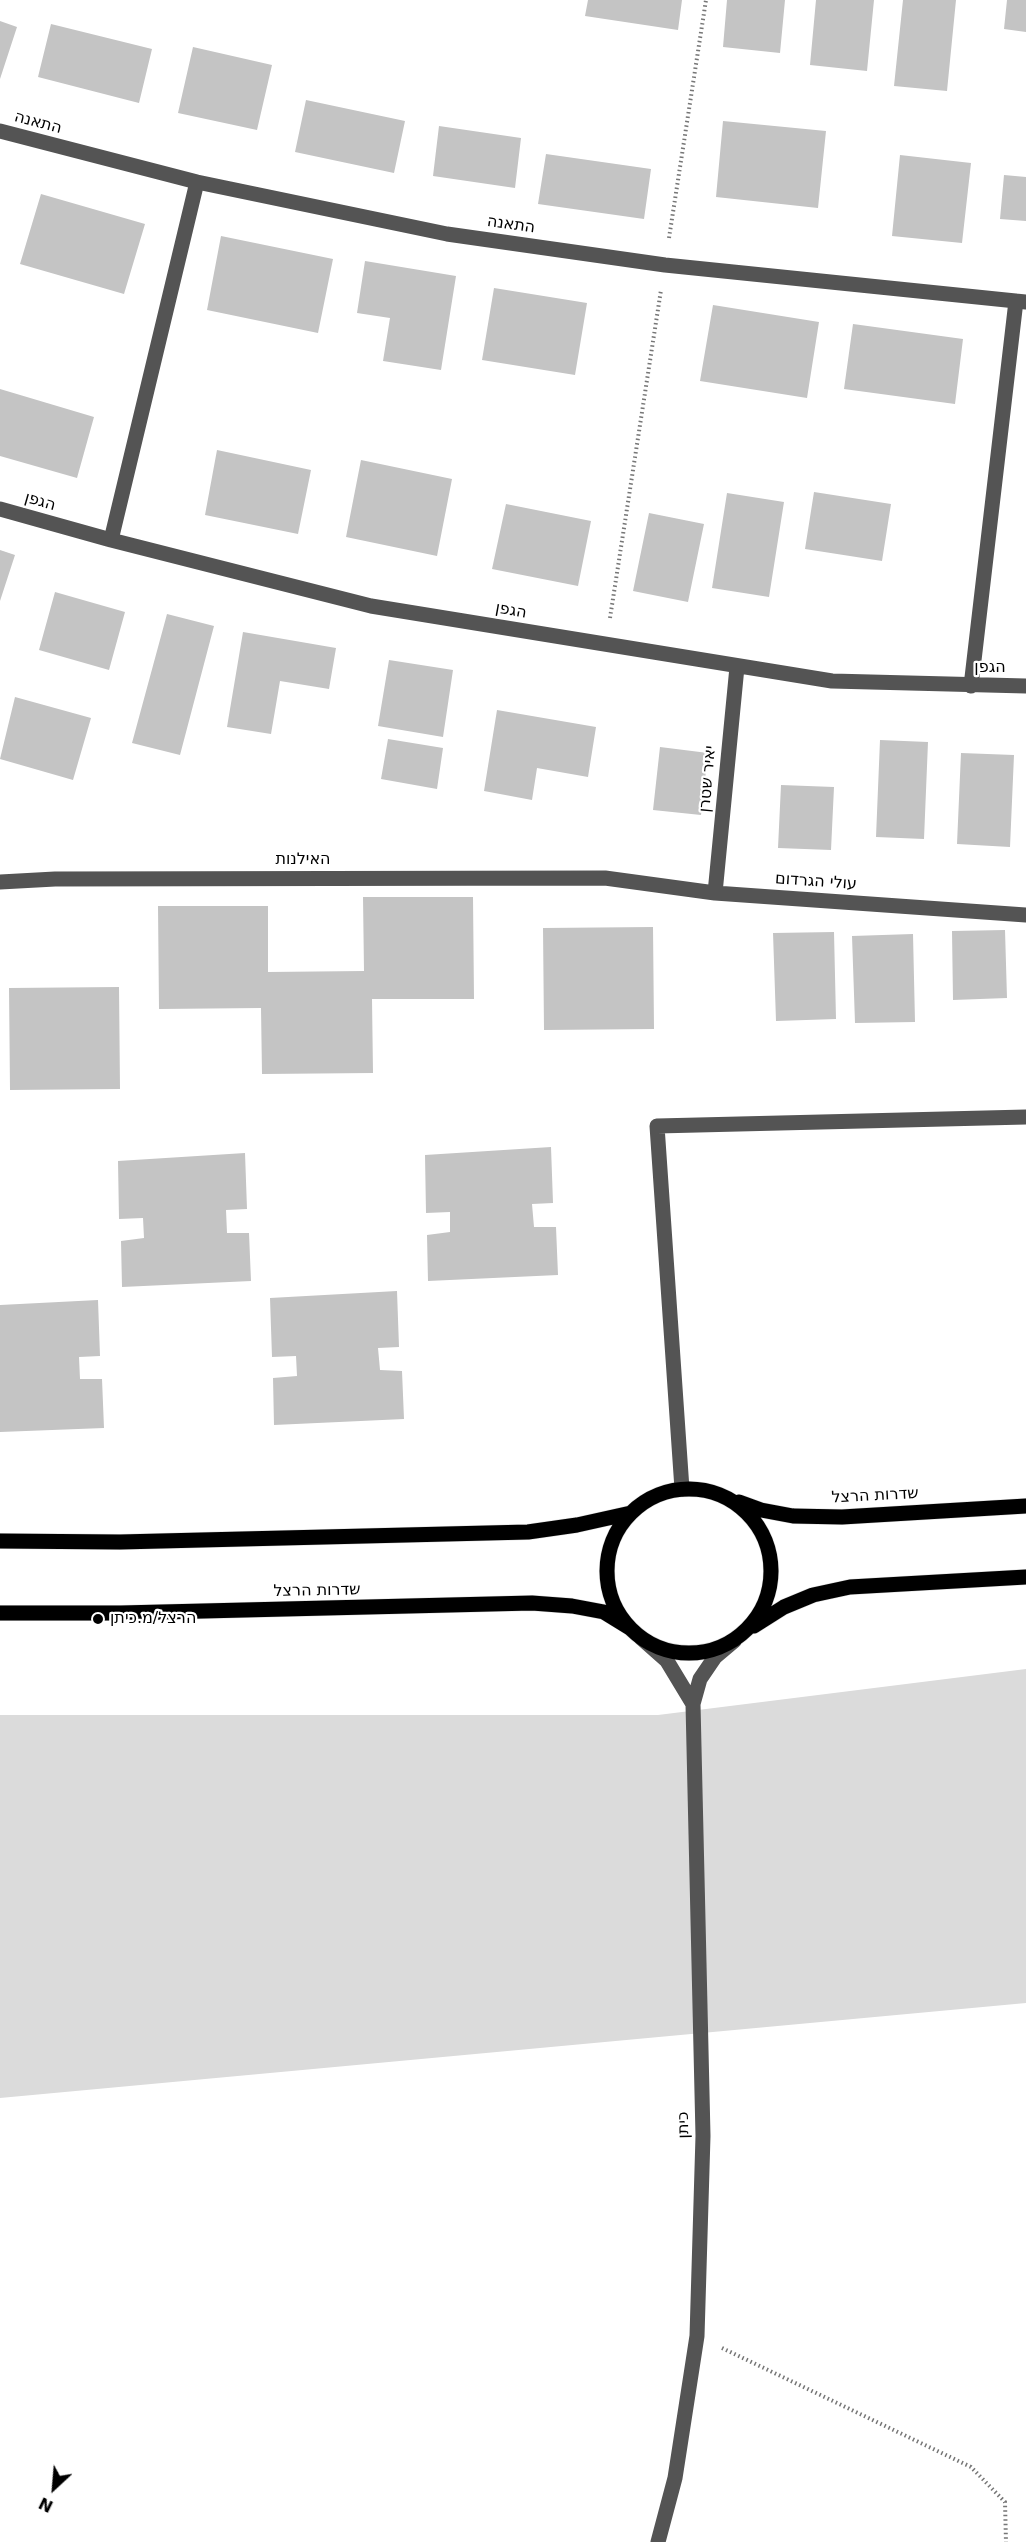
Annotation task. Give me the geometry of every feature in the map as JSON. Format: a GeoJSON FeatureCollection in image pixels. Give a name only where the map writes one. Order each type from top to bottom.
{"type":"FeatureCollection","features":[{"type":"Feature","properties":{"kind":"main road"},"geometry":{"type":"LineString","coordinates":[[682,1489],[705,1490],[728,1498],[749,1514],[764,1535],[771,1560],[771,1586],[762,1610],[734,1641],[711,1650],[687,1653],[663,1649],[636,1633],[616,1607],[608,1583],[608,1557],[616,1534],[631,1513],[654,1496],[682,1489]]}},
{"type":"Feature","properties":{"kind":"main road","name":"שדרות הרצל"},"geometry":{"type":"LineString","coordinates":[[728,1498],[761,1510],[793,1516],[842,1517],[1026,1506]]}},
{"type":"Feature","properties":{"kind":"main road"},"geometry":{"type":"LineString","coordinates":[[0,1541],[132,1541],[528,1532],[577,1525],[631,1513]]}},
{"type":"Feature","properties":{"kind":"main road"},"geometry":{"type":"LineString","coordinates":[[746,1630],[784,1607],[813,1595],[850,1587],[1026,1577]]}},
{"type":"Feature","properties":{"kind":"main road","name":"שדרות הרצל"},"geometry":{"type":"LineString","coordinates":[[0,1613],[121,1613],[532,1603],[572,1606],[604,1612],[636,1633]]}},
{"type":"Feature","properties":{"kind":"street","name":"התאנה"},"geometry":{"type":"LineString","coordinates":[[0,131],[197,182],[447,234],[665,265],[1021,302]]}},
{"type":"Feature","properties":{"kind":"street"},"geometry":{"type":"LineString","coordinates":[[111,540],[197,182]]}},
{"type":"Feature","properties":{"kind":"street"},"geometry":{"type":"LineString","coordinates":[[971,686],[1021,302]]}},
{"type":"Feature","properties":{"kind":"street","name":"הגפן"},"geometry":{"type":"LineString","coordinates":[[0,509],[111,540],[371,606],[832,681],[1026,686]]}},
{"type":"Feature","properties":{"kind":"street","name":"יאיר שטרן"},"geometry":{"type":"LineString","coordinates":[[715,893],[737,667]]}},
{"type":"Feature","properties":{"kind":"street","name":"עולי הגרדום"},"geometry":{"type":"LineString","coordinates":[[605,878],[715,893],[1026,915]]}},
{"type":"Feature","properties":{"kind":"street","name":"האילנות"},"geometry":{"type":"LineString","coordinates":[[0,882],[56,879],[605,878]]}},
{"type":"Feature","properties":{"kind":"street"},"geometry":{"type":"LineString","coordinates":[[682,1489],[657,1126],[1026,1117]]}},
{"type":"Feature","properties":{"kind":"street","name":"כיתן"},"geometry":{"type":"LineString","coordinates":[[636,1633],[667,1660],[693,1704]]}},
{"type":"Feature","properties":{"kind":"street","name":"כיתן"},"geometry":{"type":"LineString","coordinates":[[658,2542],[675,2478],[697,2336],[703,2136],[693,1704],[700,1679],[715,1657],[734,1641]]}},
{"type":"Feature","properties":{"kind":"path"},"geometry":{"type":"LineString","coordinates":[[606,645],[706,0]]}},
{"type":"Feature","properties":{"kind":"path"},"geometry":{"type":"LineString","coordinates":[[697,2336],[971,2467],[1005,2502],[1006,2542]]}},
{"type":"Feature","properties":{"kind":"shaded area"},"geometry":{"type":"Polygon","coordinates":[[[1026,1669],[1026,2003],[0,2098],[0,1715],[658,1715],[1026,1669]]]}},
{"type":"Feature","properties":{"kind":"building"},"geometry":{"type":"Polygon","coordinates":[[[588,0],[682,0],[678,30],[585,16],[588,0]]]}},
{"type":"Feature","properties":{"kind":"building"},"geometry":{"type":"Polygon","coordinates":[[[727,0],[785,0],[780,53],[723,47],[727,0]]]}},
{"type":"Feature","properties":{"kind":"building"},"geometry":{"type":"Polygon","coordinates":[[[816,0],[874,0],[867,71],[810,65],[816,0]]]}},
{"type":"Feature","properties":{"kind":"building"},"geometry":{"type":"Polygon","coordinates":[[[903,0],[956,0],[947,91],[894,86],[903,0]]]}},
{"type":"Feature","properties":{"kind":"building"},"geometry":{"type":"Polygon","coordinates":[[[1007,0],[1026,0],[1026,32],[1004,29],[1007,0]]]}},
{"type":"Feature","properties":{"kind":"building"},"geometry":{"type":"Polygon","coordinates":[[[0,21],[17,27],[0,79],[0,21]]]}},
{"type":"Feature","properties":{"kind":"building"},"geometry":{"type":"Polygon","coordinates":[[[51,24],[152,49],[139,103],[38,77],[51,24]]]}},
{"type":"Feature","properties":{"kind":"building"},"geometry":{"type":"Polygon","coordinates":[[[193,47],[272,65],[257,130],[178,113],[193,47]]]}},
{"type":"Feature","properties":{"kind":"building"},"geometry":{"type":"Polygon","coordinates":[[[306,100],[405,121],[394,173],[295,152],[306,100]]]}},
{"type":"Feature","properties":{"kind":"building"},"geometry":{"type":"Polygon","coordinates":[[[723,121],[826,131],[818,208],[716,197],[723,121]]]}},
{"type":"Feature","properties":{"kind":"building"},"geometry":{"type":"Polygon","coordinates":[[[439,126],[521,138],[515,188],[433,176],[439,126]]]}},
{"type":"Feature","properties":{"kind":"building"},"geometry":{"type":"Polygon","coordinates":[[[546,154],[651,169],[644,219],[538,204],[546,154]]]}},
{"type":"Feature","properties":{"kind":"building"},"geometry":{"type":"Polygon","coordinates":[[[900,155],[971,163],[962,243],[892,236],[900,155]]]}},
{"type":"Feature","properties":{"kind":"building"},"geometry":{"type":"Polygon","coordinates":[[[1004,175],[1026,177],[1026,221],[1000,219],[1004,175]]]}},
{"type":"Feature","properties":{"kind":"building"},"geometry":{"type":"Polygon","coordinates":[[[41,194],[145,224],[124,294],[20,264],[41,194]]]}},
{"type":"Feature","properties":{"kind":"building"},"geometry":{"type":"Polygon","coordinates":[[[221,236],[333,259],[318,333],[207,310],[221,236]]]}},
{"type":"Feature","properties":{"kind":"building"},"geometry":{"type":"Polygon","coordinates":[[[365,261],[456,276],[441,370],[383,361],[390,318],[357,313],[365,261]]]}},
{"type":"Feature","properties":{"kind":"building"},"geometry":{"type":"Polygon","coordinates":[[[494,288],[587,303],[575,375],[482,360],[494,288]]]}},
{"type":"Feature","properties":{"kind":"building"},"geometry":{"type":"Polygon","coordinates":[[[713,305],[819,322],[807,398],[700,381],[713,305]]]}},
{"type":"Feature","properties":{"kind":"building"},"geometry":{"type":"Polygon","coordinates":[[[853,324],[963,339],[955,404],[844,389],[853,324]]]}},
{"type":"Feature","properties":{"kind":"building"},"geometry":{"type":"Polygon","coordinates":[[[0,389],[94,417],[77,478],[0,456],[0,389]]]}},
{"type":"Feature","properties":{"kind":"building"},"geometry":{"type":"Polygon","coordinates":[[[217,450],[311,470],[298,534],[205,515],[217,450]]]}},
{"type":"Feature","properties":{"kind":"building"},"geometry":{"type":"Polygon","coordinates":[[[361,460],[452,479],[437,556],[346,537],[361,460]]]}},
{"type":"Feature","properties":{"kind":"building"},"geometry":{"type":"Polygon","coordinates":[[[814,492],[891,504],[882,561],[805,549],[814,492]]]}},
{"type":"Feature","properties":{"kind":"building"},"geometry":{"type":"Polygon","coordinates":[[[727,493],[784,502],[769,597],[712,588],[727,493]]]}},
{"type":"Feature","properties":{"kind":"building"},"geometry":{"type":"Polygon","coordinates":[[[506,504],[591,521],[578,586],[492,569],[506,504]]]}},
{"type":"Feature","properties":{"kind":"building"},"geometry":{"type":"Polygon","coordinates":[[[649,513],[704,524],[688,602],[633,591],[649,513]]]}},
{"type":"Feature","properties":{"kind":"building"},"geometry":{"type":"Polygon","coordinates":[[[0,550],[15,555],[0,601],[0,550]]]}},
{"type":"Feature","properties":{"kind":"building"},"geometry":{"type":"Polygon","coordinates":[[[55,592],[125,612],[109,670],[39,650],[55,592]]]}},
{"type":"Feature","properties":{"kind":"building"},"geometry":{"type":"Polygon","coordinates":[[[167,614],[214,626],[180,755],[132,743],[167,614]]]}},
{"type":"Feature","properties":{"kind":"building"},"geometry":{"type":"Polygon","coordinates":[[[243,632],[336,648],[329,689],[280,681],[271,734],[227,727],[243,632]]]}},
{"type":"Feature","properties":{"kind":"building"},"geometry":{"type":"Polygon","coordinates":[[[389,660],[453,670],[443,737],[378,726],[389,660]]]}},
{"type":"Feature","properties":{"kind":"building"},"geometry":{"type":"Polygon","coordinates":[[[15,697],[91,718],[73,780],[0,759],[15,697]]]}},
{"type":"Feature","properties":{"kind":"building"},"geometry":{"type":"Polygon","coordinates":[[[497,710],[596,727],[588,777],[537,768],[532,800],[484,791],[497,710]]]}},
{"type":"Feature","properties":{"kind":"building"},"geometry":{"type":"Polygon","coordinates":[[[388,739],[443,748],[437,789],[381,779],[388,739]]]}},
{"type":"Feature","properties":{"kind":"building"},"geometry":{"type":"Polygon","coordinates":[[[880,740],[928,742],[924,839],[876,837],[880,740]]]}},
{"type":"Feature","properties":{"kind":"building"},"geometry":{"type":"Polygon","coordinates":[[[660,747],[708,753],[701,815],[653,810],[660,747]]]}},
{"type":"Feature","properties":{"kind":"building"},"geometry":{"type":"Polygon","coordinates":[[[961,753],[1014,755],[1010,847],[957,844],[961,753]]]}},
{"type":"Feature","properties":{"kind":"building"},"geometry":{"type":"Polygon","coordinates":[[[781,785],[834,787],[831,850],[778,848],[781,785]]]}},
{"type":"Feature","properties":{"kind":"building"},"geometry":{"type":"Polygon","coordinates":[[[363,897],[473,897],[474,999],[372,999],[373,1073],[262,1074],[261,1008],[159,1009],[158,906],[268,906],[268,972],[364,971],[363,897]]]}},
{"type":"Feature","properties":{"kind":"building"},"geometry":{"type":"Polygon","coordinates":[[[653,927],[654,1029],[544,1030],[543,928],[653,927]]]}},
{"type":"Feature","properties":{"kind":"building"},"geometry":{"type":"Polygon","coordinates":[[[1005,930],[1007,998],[953,1000],[952,931],[1005,930]]]}},
{"type":"Feature","properties":{"kind":"building"},"geometry":{"type":"Polygon","coordinates":[[[834,932],[836,1019],[776,1021],[773,933],[834,932]]]}},
{"type":"Feature","properties":{"kind":"building"},"geometry":{"type":"Polygon","coordinates":[[[913,934],[915,1022],[855,1023],[852,936],[913,934]]]}},
{"type":"Feature","properties":{"kind":"building"},"geometry":{"type":"Polygon","coordinates":[[[119,987],[120,1089],[10,1090],[9,988],[119,987]]]}},
{"type":"Feature","properties":{"kind":"building"},"geometry":{"type":"Polygon","coordinates":[[[551,1147],[553,1203],[532,1204],[534,1227],[556,1227],[558,1275],[428,1281],[427,1235],[450,1232],[450,1212],[426,1213],[425,1155],[551,1147]]]}},
{"type":"Feature","properties":{"kind":"building"},"geometry":{"type":"Polygon","coordinates":[[[245,1153],[247,1209],[226,1210],[227,1233],[249,1233],[251,1281],[122,1287],[121,1241],[144,1238],[143,1218],[119,1219],[118,1161],[245,1153]]]}},
{"type":"Feature","properties":{"kind":"building"},"geometry":{"type":"Polygon","coordinates":[[[397,1291],[399,1347],[378,1348],[380,1370],[402,1371],[404,1419],[274,1425],[273,1378],[297,1376],[296,1356],[272,1357],[270,1298],[397,1291]]]}},
{"type":"Feature","properties":{"kind":"building"},"geometry":{"type":"Polygon","coordinates":[[[98,1300],[100,1356],[79,1357],[80,1379],[102,1379],[104,1428],[0,1432],[0,1305],[98,1300]]]}},
{"type":"Feature","properties":{"kind":"place","name":"הרצל/מ.כיתן"},"geometry":{"type":"Point","coordinates":[98,1619]}}]}
